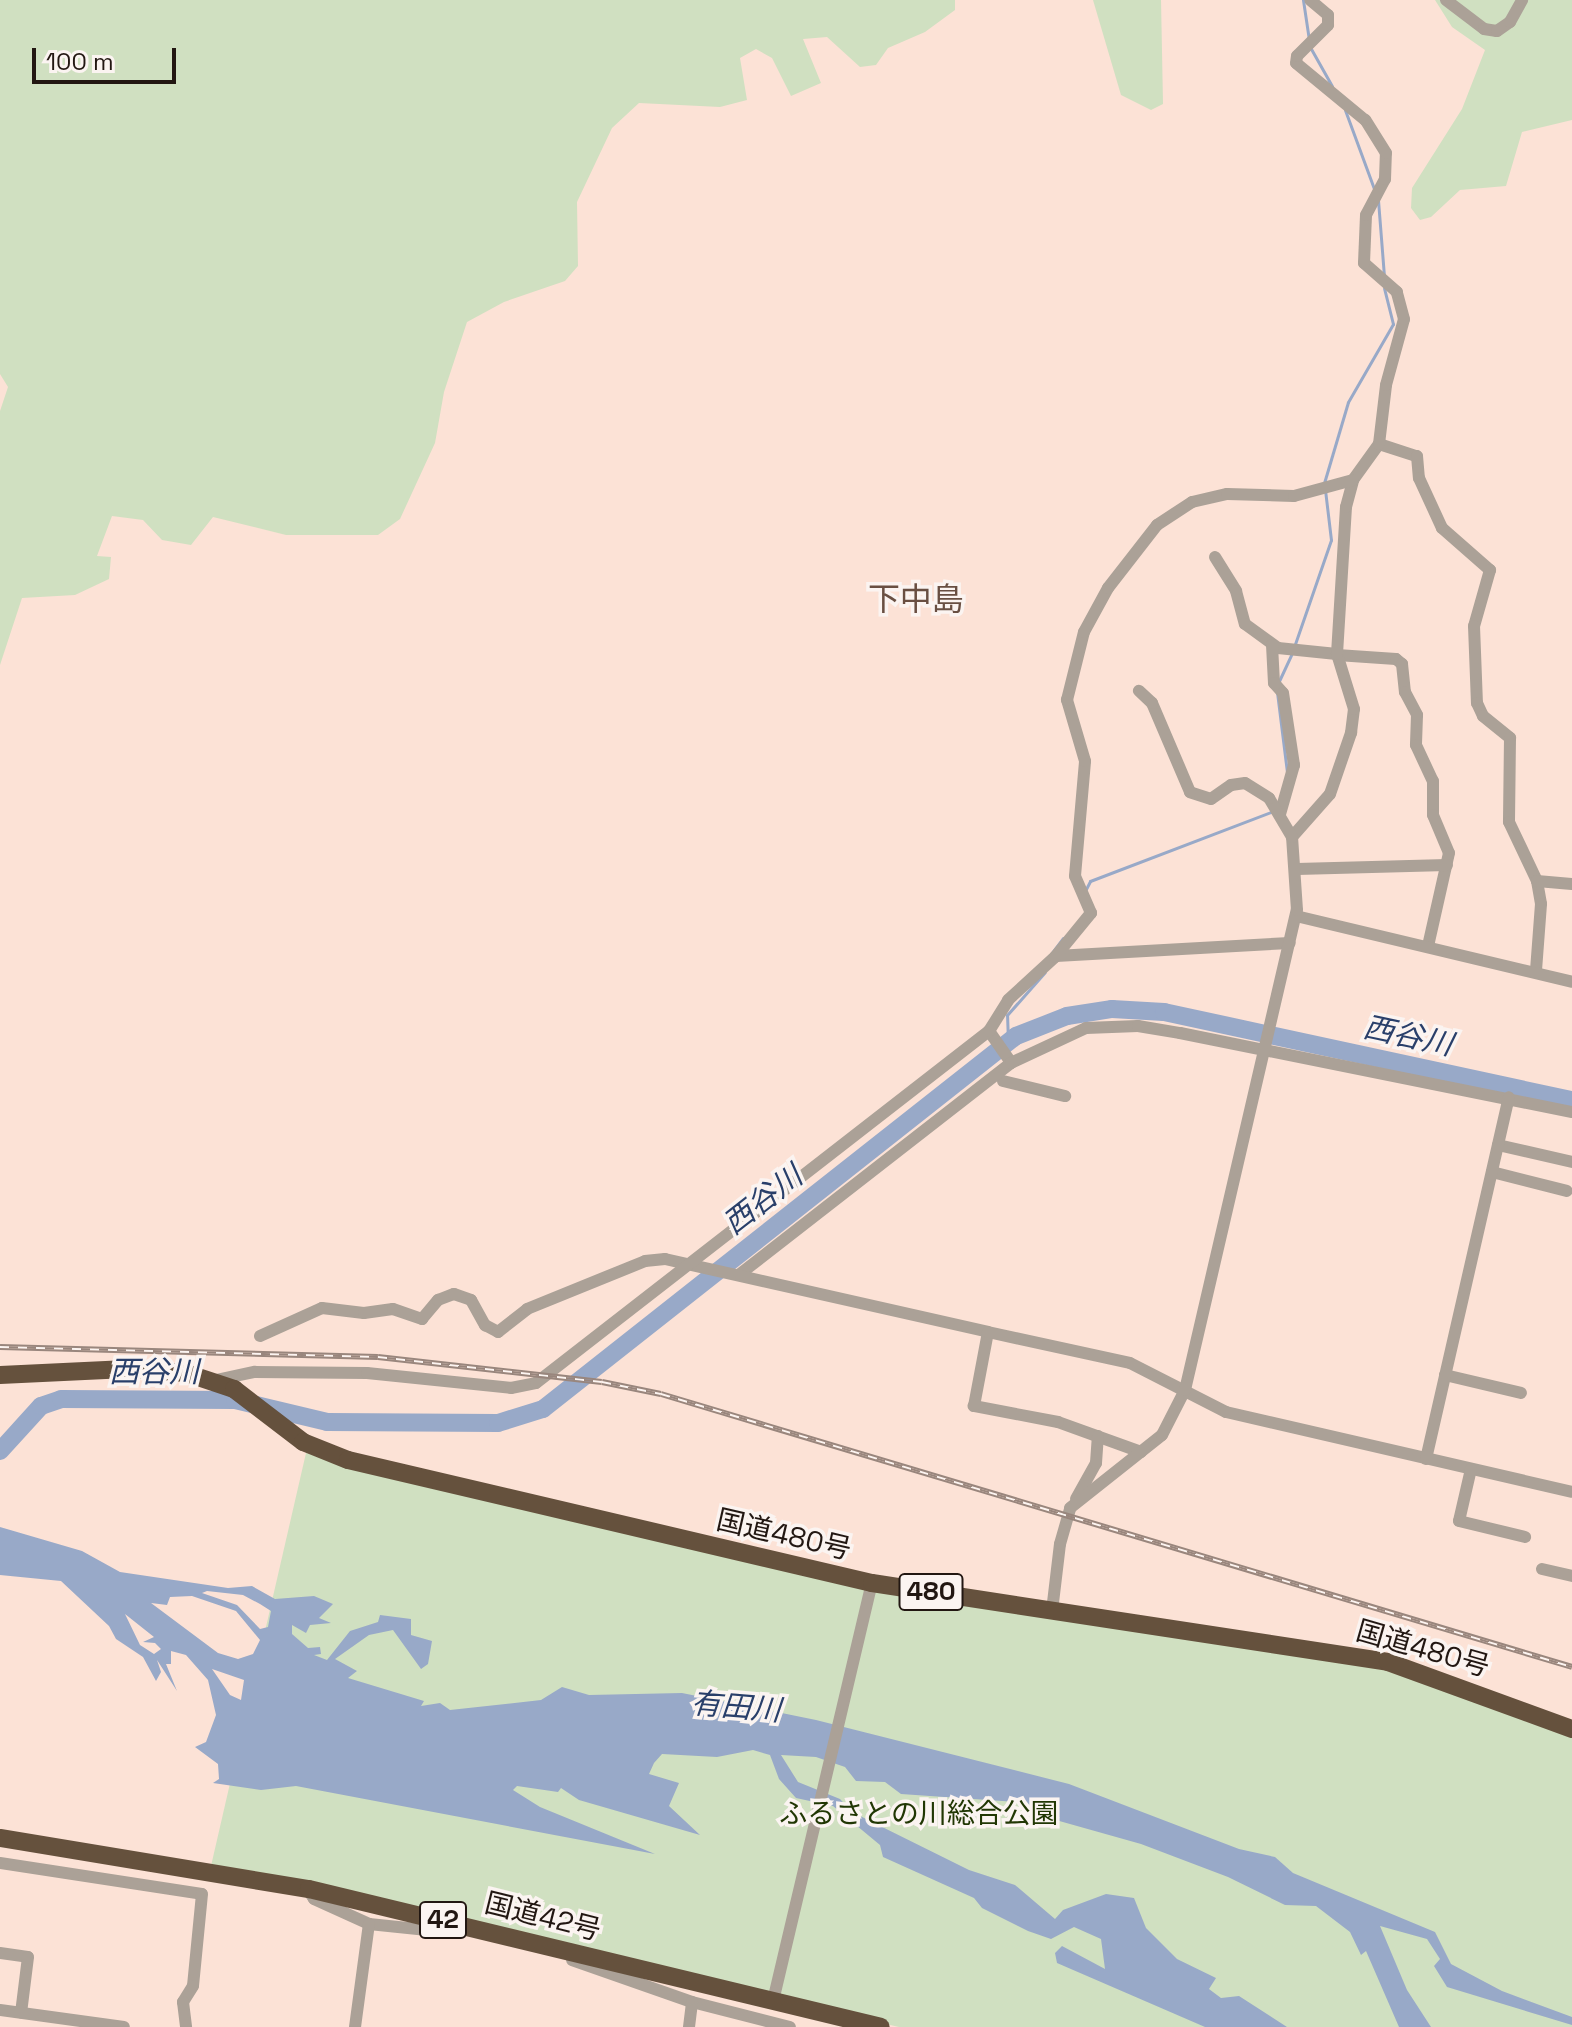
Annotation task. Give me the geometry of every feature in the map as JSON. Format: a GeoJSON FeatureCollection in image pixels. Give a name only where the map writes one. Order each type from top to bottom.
{"type":"FeatureCollection","features":[{"type":"Feature","properties":{"kind":"highway","name":"国道480号"},"geometry":{"type":"LineString","coordinates":[[0,1375],[148,1370],[216,1380],[241,1393],[293,1435],[348,1460],[871,1589],[1052,1611],[1388,1662],[1572,1729]]}},
{"type":"Feature","properties":{"kind":"highway","name":"国道42号"},"geometry":{"type":"LineString","coordinates":[[0,1838],[309,1889],[774,1996],[881,2027]]}},
{"type":"Feature","properties":{"kind":"street"},"geometry":{"type":"LineString","coordinates":[[1292,837],[1330,794],[1346,754],[1355,713],[1337,655],[1346,507],[1353,480],[1379,444],[1386,385],[1404,319],[1397,292],[1364,263],[1366,215],[1385,179],[1386,153],[1365,120],[1296,63],[1297,56],[1328,25],[1322,6],[1310,0]]}},
{"type":"Feature","properties":{"kind":"street"},"geometry":{"type":"LineString","coordinates":[[1446,0],[1484,29],[1497,31],[1510,22],[1522,0]]}},
{"type":"Feature","properties":{"kind":"street"},"geometry":{"type":"LineString","coordinates":[[1379,444],[1417,456],[1419,478],[1442,528],[1490,570],[1474,626],[1477,703],[1483,716],[1510,738],[1509,822],[1537,881],[1543,927],[1536,971]]}},
{"type":"Feature","properties":{"kind":"street"},"geometry":{"type":"LineString","coordinates":[[216,1380],[255,1372],[367,1373],[526,1387],[693,1263],[989,1031],[1008,1000],[1056,956],[1091,913],[1075,876],[1085,769],[1069,714],[1068,684],[1084,632],[1108,588],[1157,525],[1192,502],[1222,494],[1294,496],[1353,480]]}},
{"type":"Feature","properties":{"kind":"street"},"geometry":{"type":"LineString","coordinates":[[1215,557],[1236,591],[1243,622],[1272,645],[1301,653],[1401,662],[1405,692],[1417,715],[1416,745],[1432,779],[1433,815],[1448,847],[1447,865],[1428,946]]}},
{"type":"Feature","properties":{"kind":"street"},"geometry":{"type":"LineString","coordinates":[[1272,645],[1274,683],[1283,693],[1294,765],[1280,814]]}},
{"type":"Feature","properties":{"kind":"street"},"geometry":{"type":"LineString","coordinates":[[1070,1508],[1162,1435],[1185,1390],[1296,916],[1297,869],[1292,837],[1280,814],[1266,794],[1245,783],[1211,799],[1190,792],[1152,703],[1139,691]]}},
{"type":"Feature","properties":{"kind":"street"},"geometry":{"type":"LineString","coordinates":[[1297,869],[1447,865]]}},
{"type":"Feature","properties":{"kind":"street"},"geometry":{"type":"LineString","coordinates":[[1537,881],[1572,884]]}},
{"type":"Feature","properties":{"kind":"street"},"geometry":{"type":"LineString","coordinates":[[1296,916],[1572,982]]}},
{"type":"Feature","properties":{"kind":"street"},"geometry":{"type":"LineString","coordinates":[[1056,956],[1290,943]]}},
{"type":"Feature","properties":{"kind":"street"},"geometry":{"type":"LineString","coordinates":[[737,1273],[1011,1063],[1065,1035],[1097,1027],[1150,1028],[1265,1048],[1572,1112]]}},
{"type":"Feature","properties":{"kind":"street"},"geometry":{"type":"LineString","coordinates":[[989,1031],[1011,1063]]}},
{"type":"Feature","properties":{"kind":"street"},"geometry":{"type":"LineString","coordinates":[[1003,1081],[1065,1096]]}},
{"type":"Feature","properties":{"kind":"street"},"geometry":{"type":"LineString","coordinates":[[1426,1459],[1509,1097]]}},
{"type":"Feature","properties":{"kind":"street"},"geometry":{"type":"LineString","coordinates":[[1498,1145],[1572,1162]]}},
{"type":"Feature","properties":{"kind":"street"},"geometry":{"type":"LineString","coordinates":[[1492,1172],[1567,1191]]}},
{"type":"Feature","properties":{"kind":"street"},"geometry":{"type":"LineString","coordinates":[[260,1336],[322,1308],[364,1313],[393,1309],[422,1319],[438,1300],[454,1294],[471,1300],[485,1325],[498,1332],[527,1309],[645,1261],[693,1263],[1130,1363],[1226,1412],[1572,1492]]}},
{"type":"Feature","properties":{"kind":"street"},"geometry":{"type":"LineString","coordinates":[[988,1332],[974,1406],[1058,1422],[1141,1452]]}},
{"type":"Feature","properties":{"kind":"street"},"geometry":{"type":"LineString","coordinates":[[1445,1375],[1521,1393]]}},
{"type":"Feature","properties":{"kind":"street"},"geometry":{"type":"LineString","coordinates":[[1052,1611],[1060,1544],[1070,1508],[1096,1463],[1098,1436]]}},
{"type":"Feature","properties":{"kind":"street"},"geometry":{"type":"LineString","coordinates":[[1471,1469],[1459,1521],[1525,1537]]}},
{"type":"Feature","properties":{"kind":"street"},"geometry":{"type":"LineString","coordinates":[[1542,1569],[1572,1576]]}},
{"type":"Feature","properties":{"kind":"street"},"geometry":{"type":"LineString","coordinates":[[774,1996],[871,1589]]}},
{"type":"Feature","properties":{"kind":"street"},"geometry":{"type":"LineString","coordinates":[[0,1863],[202,1894],[193,1986],[183,2002],[186,2027]]}},
{"type":"Feature","properties":{"kind":"street"},"geometry":{"type":"LineString","coordinates":[[309,1889],[310,1897],[369,1924],[447,1932],[458,1924]]}},
{"type":"Feature","properties":{"kind":"street"},"geometry":{"type":"LineString","coordinates":[[355,2027],[369,1924]]}},
{"type":"Feature","properties":{"kind":"street"},"geometry":{"type":"LineString","coordinates":[[569,1951],[570,1960],[692,2002],[790,2027]]}},
{"type":"Feature","properties":{"kind":"street"},"geometry":{"type":"LineString","coordinates":[[0,1953],[28,1957],[21,2013]]}},
{"type":"Feature","properties":{"kind":"street"},"geometry":{"type":"LineString","coordinates":[[689,2027],[692,2002]]}},
{"type":"Feature","properties":{"kind":"street"},"geometry":{"type":"LineString","coordinates":[[0,2010],[124,2027]]}},
{"type":"Feature","properties":{"kind":"green space"},"geometry":{"type":"Polygon","coordinates":[[[0,0],[955,0],[955,10],[925,32],[888,48],[876,65],[860,67],[827,37],[803,39],[821,83],[791,96],[772,58],[756,49],[740,58],[747,100],[720,107],[639,103],[612,128],[577,202],[578,266],[565,281],[504,302],[467,322],[444,392],[435,443],[400,519],[378,535],[286,535],[213,517],[191,545],[162,540],[143,520],[112,516],[97,556],[111,557],[109,579],[75,595],[22,598],[0,665],[0,411],[8,387],[0,374],[0,0]]]}},
{"type":"Feature","properties":{"kind":"green space"},"geometry":{"type":"Polygon","coordinates":[[[1093,0],[1161,0],[1163,104],[1151,110],[1121,95],[1093,0]]]}},
{"type":"Feature","properties":{"kind":"green space"},"geometry":{"type":"Polygon","coordinates":[[[1435,0],[1572,0],[1572,120],[1522,132],[1506,186],[1460,190],[1431,217],[1420,220],[1411,208],[1412,188],[1462,109],[1485,50],[1452,27],[1435,0]]]}},
{"type":"Feature","properties":{"kind":"green space","name":"ふるさとの川総合公園"},"geometry":{"type":"Polygon","coordinates":[[[306,1453],[658,1538],[1355,1660],[1572,1734],[1572,2027],[899,2027],[211,1866],[306,1453]]]}},
{"type":"Feature","properties":{"kind":"water","name":"有田川"},"geometry":{"type":"Polygon","coordinates":[[[0,1527],[82,1551],[120,1572],[228,1588],[252,1586],[275,1599],[314,1596],[333,1604],[319,1618],[331,1623],[310,1625],[306,1633],[292,1625],[292,1634],[308,1648],[320,1647],[321,1654],[314,1655],[327,1660],[350,1631],[378,1622],[380,1615],[411,1619],[411,1635],[432,1641],[428,1664],[421,1669],[393,1630],[369,1635],[335,1659],[357,1671],[348,1678],[424,1701],[421,1706],[440,1703],[450,1710],[541,1700],[562,1687],[589,1695],[682,1693],[816,1720],[1069,1784],[1239,1849],[1275,1857],[1293,1873],[1435,1932],[1451,1964],[1502,1991],[1572,2017],[1572,2025],[1447,1987],[1434,1966],[1440,1959],[1427,1939],[1380,1926],[1407,1990],[1431,2027],[1399,2027],[1366,1951],[1361,1955],[1350,1932],[1316,1906],[1285,1905],[1228,1877],[1141,1844],[1038,1815],[1017,1802],[901,1794],[885,1782],[856,1781],[845,1767],[816,1757],[781,1755],[798,1782],[840,1799],[852,1812],[969,1870],[1015,1885],[1055,1919],[1063,1910],[1106,1894],[1134,1898],[1146,1928],[1177,1959],[1216,1978],[1209,1989],[1221,1998],[1239,1996],[1287,2027],[1205,2027],[1057,1963],[1055,1953],[1062,1946],[1105,1969],[1101,1939],[1074,1927],[1051,1939],[1028,1931],[982,1908],[974,1898],[883,1857],[880,1845],[833,1806],[796,1798],[779,1779],[770,1755],[753,1750],[717,1757],[662,1754],[654,1763],[649,1774],[679,1783],[669,1806],[700,1835],[579,1800],[561,1788],[558,1792],[517,1786],[513,1790],[540,1807],[655,1854],[296,1786],[261,1790],[213,1783],[219,1779],[218,1764],[195,1747],[206,1742],[216,1715],[208,1680],[186,1655],[171,1651],[171,1664],[166,1664],[177,1691],[157,1660],[161,1672],[156,1681],[143,1657],[116,1639],[109,1626],[61,1581],[0,1575],[0,1527]],[[202,1593],[237,1605],[260,1629],[268,1627],[271,1611],[243,1595],[202,1593]],[[192,1596],[170,1597],[167,1605],[151,1603],[218,1653],[238,1659],[253,1654],[260,1640],[236,1611],[192,1596]],[[125,1614],[140,1645],[154,1654],[161,1649],[155,1643],[143,1642],[154,1637],[125,1614]],[[212,1669],[230,1695],[241,1700],[244,1680],[212,1669]]]}},
{"type":"Feature","properties":{"kind":"waterway"},"geometry":{"type":"LineString","coordinates":[[1303,0],[1309,40]]}},
{"type":"Feature","properties":{"kind":"waterway"},"geometry":{"type":"LineString","coordinates":[[1310,47],[1332,86]]}},
{"type":"Feature","properties":{"kind":"waterway"},"geometry":{"type":"LineString","coordinates":[[1345,110],[1374,189]]}},
{"type":"Feature","properties":{"kind":"waterway"},"geometry":{"type":"LineString","coordinates":[[1378,200],[1384,276]]}},
{"type":"Feature","properties":{"kind":"waterway"},"geometry":{"type":"LineString","coordinates":[[1324,483],[1348,402],[1393,324],[1384,288]]}},
{"type":"Feature","properties":{"kind":"waterway"},"geometry":{"type":"LineString","coordinates":[[1295,644],[1331,540],[1325,490]]}},
{"type":"Feature","properties":{"kind":"waterway"},"geometry":{"type":"LineString","coordinates":[[1279,681],[1291,655]]}},
{"type":"Feature","properties":{"kind":"waterway"},"geometry":{"type":"LineString","coordinates":[[1277,692],[1287,772]]}},
{"type":"Feature","properties":{"kind":"waterway"},"geometry":{"type":"LineString","coordinates":[[1086,889],[1090,881],[1271,812]]}},
{"type":"Feature","properties":{"kind":"waterway"},"geometry":{"type":"LineString","coordinates":[[1051,954],[1063,938]]}},
{"type":"Feature","properties":{"kind":"waterway"},"geometry":{"type":"LineString","coordinates":[[1008,1042],[1007,1015],[1045,972]]}},
{"type":"Feature","properties":{"kind":"waterway","name":"西谷川"},"geometry":{"type":"LineString","coordinates":[[0,1451],[41,1406],[61,1399],[235,1400],[327,1422],[498,1423],[543,1409],[1016,1036],[1067,1016],[1112,1009],[1164,1012],[1572,1100]]}},
{"type":"Feature","properties":{"kind":"railway"},"geometry":{"type":"LineString","coordinates":[[0,1347],[378,1357],[602,1382],[661,1394],[1572,1667]]}},
{"type":"Feature","properties":{"kind":"district","name":"下中島"},"geometry":{"type":"Point","coordinates":[916,599]}}]}
